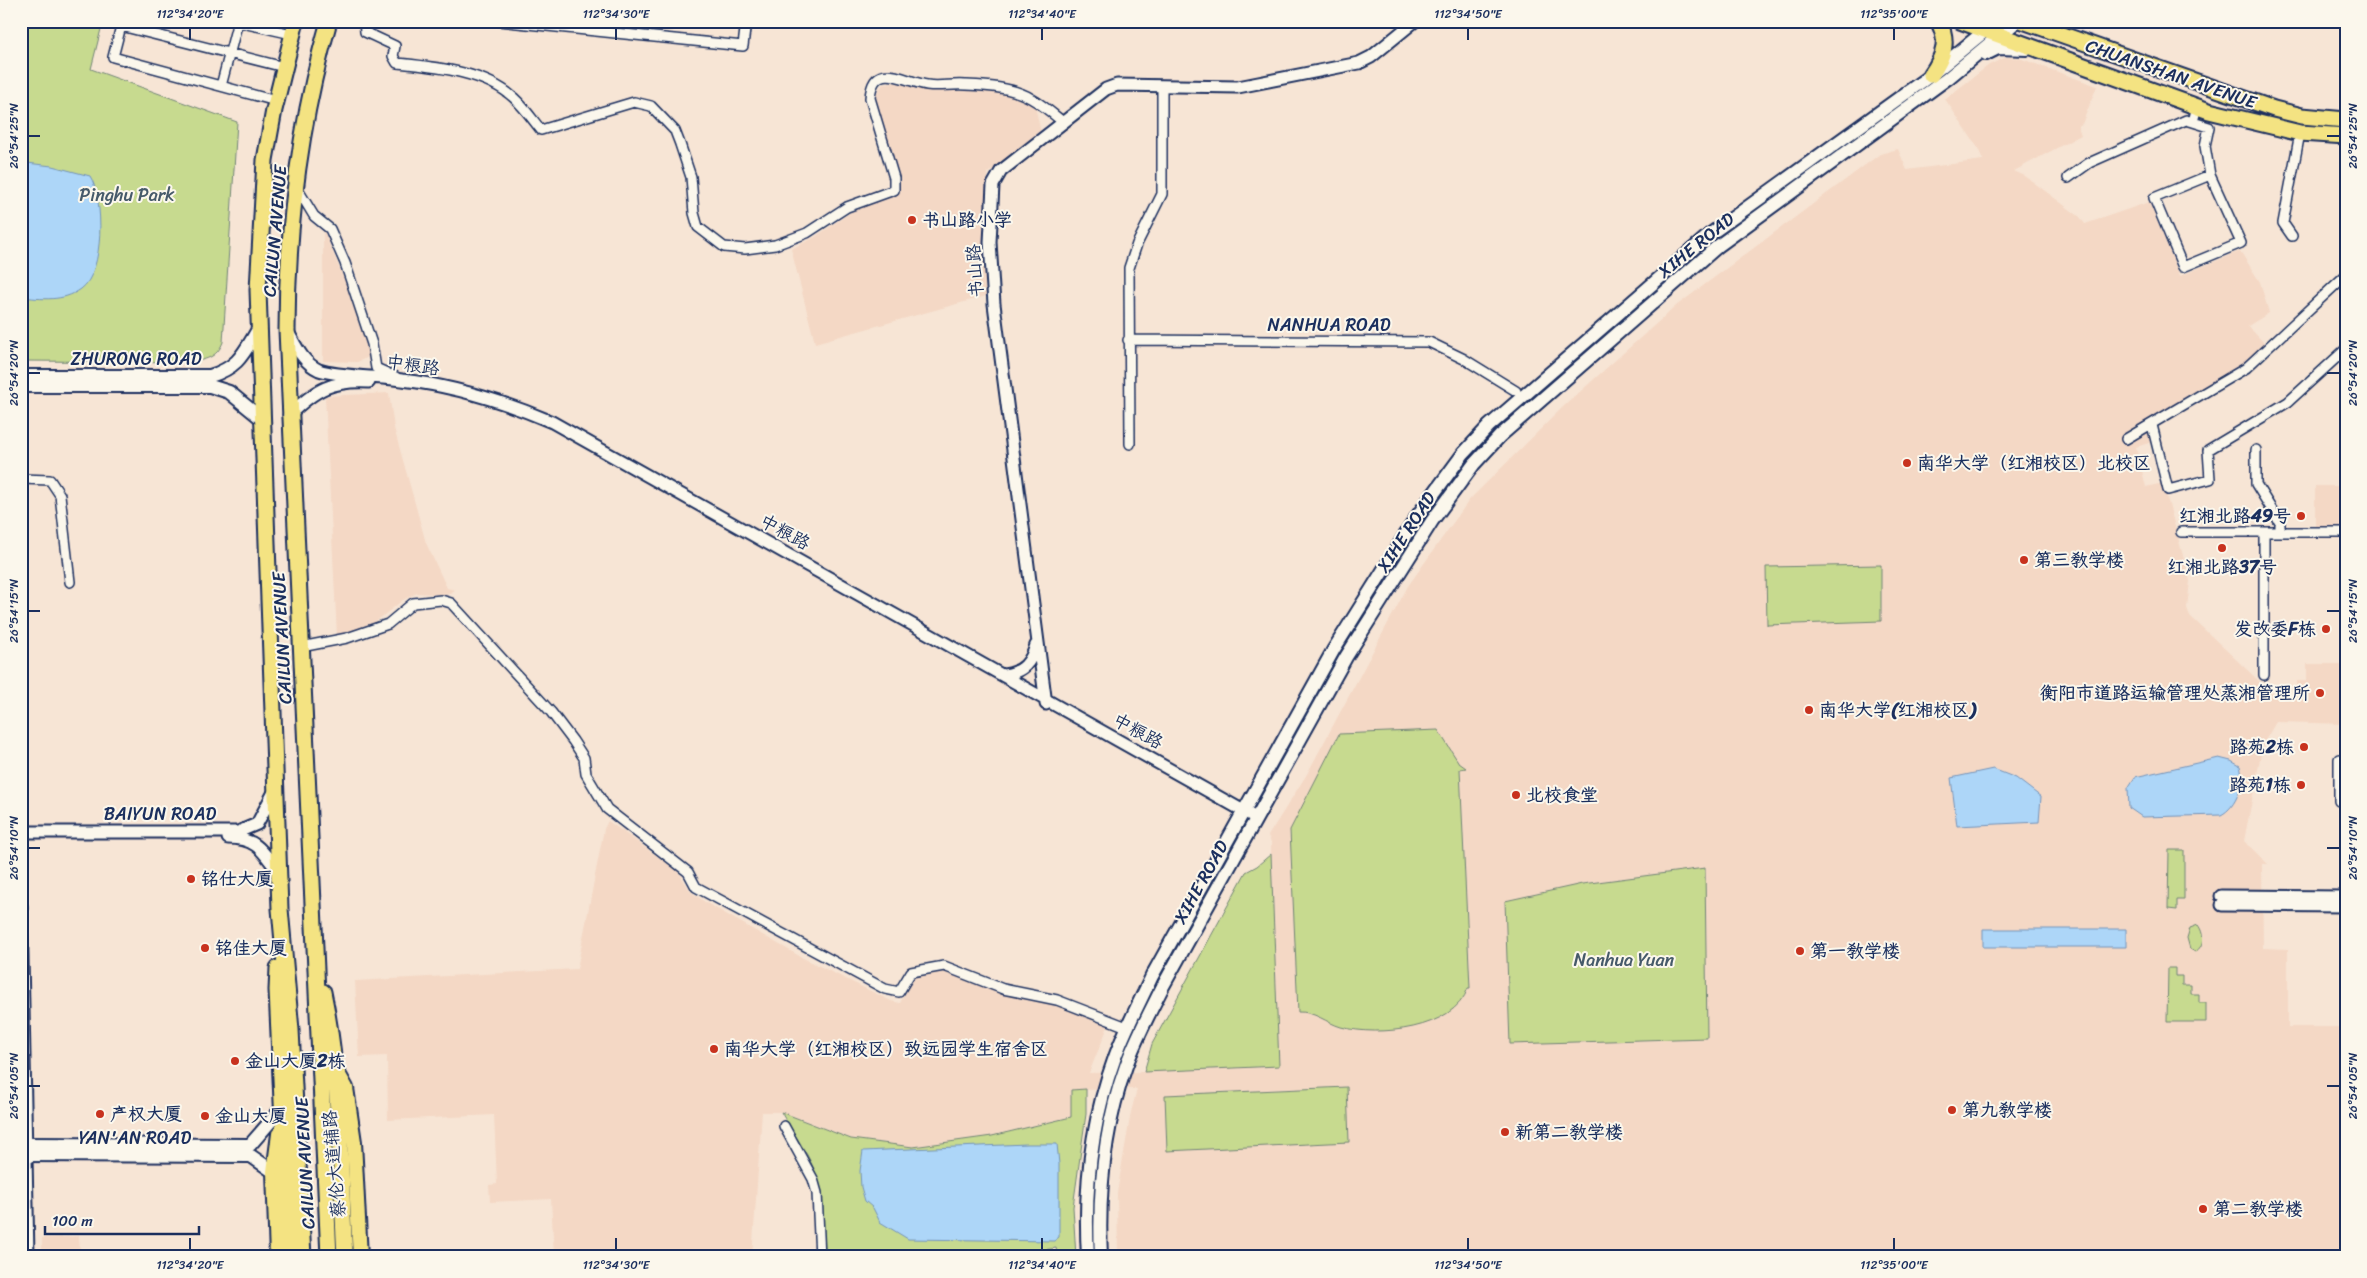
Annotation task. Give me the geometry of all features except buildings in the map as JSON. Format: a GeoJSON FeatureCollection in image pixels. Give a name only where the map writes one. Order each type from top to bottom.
{"type":"FeatureCollection","features":[{"type":"Feature","properties":{"kind":"highway","name":"CAILUN AVENUE"},"geometry":{"type":"LineString","coordinates":[[329,21],[314,74],[296,186],[288,255],[287,330],[289,415],[329,1257]]}},
{"type":"Feature","properties":{"kind":"highway"},"geometry":{"type":"LineString","coordinates":[[1931,75],[1940,62],[1944,50],[1943,32],[1938,21]]}},
{"type":"Feature","properties":{"kind":"highway","name":"CHUANSHAN AVENUE"},"geometry":{"type":"LineString","coordinates":[[1960,21],[1985,31],[2000,28],[2052,54],[2197,106],[2300,133],[2346,136]]}},
{"type":"Feature","properties":{"kind":"highway","name":"CHUANSHAN AVENUE"},"geometry":{"type":"LineString","coordinates":[[2023,21],[2274,109],[2302,116],[2346,120]]}},
{"type":"Feature","properties":{"kind":"highway","name":"CAILUN AVENUE"},"geometry":{"type":"LineString","coordinates":[[294,28],[276,101],[266,160],[258,290],[280,909],[291,1030],[303,1257]]}},
{"type":"Feature","properties":{"kind":"highway"},"geometry":{"type":"LineString","coordinates":[[280,909],[277,990],[289,1257]]}},
{"type":"Feature","properties":{"kind":"highway"},"geometry":{"type":"LineString","coordinates":[[314,947],[333,1039],[344,1257]]}},
{"type":"Feature","properties":{"kind":"main road","name":"XIHE ROAD"},"geometry":{"type":"LineString","coordinates":[[1101,1257],[1102,1176],[1116,1098],[1127,1065],[1163,986],[1346,657],[1432,521],[1474,464],[1500,436],[1718,246],[1948,78],[2000,28],[2017,21]]}},
{"type":"Feature","properties":{"kind":"main road","name":"XIHE ROAD"},"geometry":{"type":"LineString","coordinates":[[1088,1257],[1086,1220],[1094,1135],[1103,1094],[1127,1027],[1152,976],[1364,600],[1418,515],[1463,454],[1489,426],[1709,234],[1931,75],[1985,31]]}},
{"type":"Feature","properties":{"kind":"main road"},"geometry":{"type":"LineString","coordinates":[[1948,78],[1998,48],[2015,47],[2052,54]]}},
{"type":"Feature","properties":{"kind":"main road","name":"ZHURONG ROAD"},"geometry":{"type":"LineString","coordinates":[[21,376],[210,376],[228,371],[240,359],[259,328]]}},
{"type":"Feature","properties":{"kind":"main road","name":"ZHURONG ROAD"},"geometry":{"type":"LineString","coordinates":[[21,386],[210,386],[229,392],[262,419]]}},
{"type":"Feature","properties":{"kind":"main road","name":"蔡伦大道辅路"},"geometry":{"type":"LineString","coordinates":[[336,1070],[346,1088],[354,1142],[360,1257]]}},
{"type":"Feature","properties":{"kind":"main road"},"geometry":{"type":"LineString","coordinates":[[278,1257],[274,1172],[282,1108]]}},
{"type":"Feature","properties":{"kind":"main road","name":"YAN'AN ROAD"},"geometry":{"type":"LineString","coordinates":[[24,1150],[250,1145],[282,1108]]}},
{"type":"Feature","properties":{"kind":"main road","name":"YAN'AN ROAD"},"geometry":{"type":"LineString","coordinates":[[24,1150],[251,1156],[274,1172]]}},
{"type":"Feature","properties":{"kind":"street"},"geometry":{"type":"LineString","coordinates":[[364,21],[365,32],[395,46],[393,56],[397,63],[451,69],[495,86],[514,97],[541,130],[634,102],[651,106],[675,131],[691,177],[694,213],[698,227],[724,247],[745,249],[775,245],[807,233],[847,207],[894,190],[894,178],[870,98],[871,89],[875,81],[884,75],[896,75],[927,85],[999,87],[1031,98],[1063,122]]}},
{"type":"Feature","properties":{"kind":"street"},"geometry":{"type":"LineString","coordinates":[[498,21],[567,25],[743,46],[746,21]]}},
{"type":"Feature","properties":{"kind":"street","name":"书山路"},"geometry":{"type":"LineString","coordinates":[[1046,703],[994,304],[990,242],[995,178],[1106,89],[1117,86],[1238,87],[1359,63],[1371,57],[1415,21]]}},
{"type":"Feature","properties":{"kind":"street"},"geometry":{"type":"LineString","coordinates":[[221,86],[238,22],[294,28]]}},
{"type":"Feature","properties":{"kind":"street"},"geometry":{"type":"LineString","coordinates":[[276,101],[113,57],[121,26],[284,67]]}},
{"type":"Feature","properties":{"kind":"street"},"geometry":{"type":"LineString","coordinates":[[1130,444],[1129,268],[1137,244],[1162,194],[1162,87]]}},
{"type":"Feature","properties":{"kind":"street"},"geometry":{"type":"LineString","coordinates":[[2193,122],[2197,106]]}},
{"type":"Feature","properties":{"kind":"street"},"geometry":{"type":"LineString","coordinates":[[2068,178],[2090,163],[2186,120],[2209,127],[2205,146],[2210,175],[2241,243],[2183,267],[2154,198],[2210,175]]}},
{"type":"Feature","properties":{"kind":"street"},"geometry":{"type":"LineString","coordinates":[[2292,236],[2283,223],[2300,133]]}},
{"type":"Feature","properties":{"kind":"street"},"geometry":{"type":"LineString","coordinates":[[296,186],[314,216],[330,229],[345,263],[372,344],[376,368],[403,380]]}},
{"type":"Feature","properties":{"kind":"street"},"geometry":{"type":"LineString","coordinates":[[2126,439],[2246,368],[2346,275]]}},
{"type":"Feature","properties":{"kind":"street","name":"中粮路"},"geometry":{"type":"LineString","coordinates":[[287,330],[305,361],[320,370],[468,390],[509,403],[552,422],[1004,675],[1046,703]]}},
{"type":"Feature","properties":{"kind":"street","name":"NANHUA ROAD"},"geometry":{"type":"LineString","coordinates":[[1128,340],[1429,342],[1464,359],[1516,391]]}},
{"type":"Feature","properties":{"kind":"street"},"geometry":{"type":"LineString","coordinates":[[2152,425],[2168,490],[2210,479],[2208,450],[2288,402],[2346,349]]}},
{"type":"Feature","properties":{"kind":"street","name":"中粮路"},"geometry":{"type":"LineString","coordinates":[[289,415],[320,389],[336,383],[366,382],[403,385],[467,396],[509,409],[551,428],[1255,821]]}},
{"type":"Feature","properties":{"kind":"street"},"geometry":{"type":"LineString","coordinates":[[2256,450],[2256,484],[2280,523],[2280,532]]}},
{"type":"Feature","properties":{"kind":"street"},"geometry":{"type":"LineString","coordinates":[[21,479],[50,480],[60,495],[70,582]]}},
{"type":"Feature","properties":{"kind":"street"},"geometry":{"type":"LineString","coordinates":[[2181,532],[2346,532]]}},
{"type":"Feature","properties":{"kind":"street"},"geometry":{"type":"LineString","coordinates":[[2264,532],[2264,675]]}},
{"type":"Feature","properties":{"kind":"street"},"geometry":{"type":"LineString","coordinates":[[301,647],[347,638],[388,624],[413,603],[442,600],[451,603],[551,712],[573,741],[584,758],[586,774],[607,809],[688,872],[696,887],[885,990],[899,992],[911,972],[944,966],[1003,989],[1057,1000],[1127,1027]]}},
{"type":"Feature","properties":{"kind":"street"},"geometry":{"type":"LineString","coordinates":[[1004,675],[1013,674],[1025,667],[1034,656],[1038,641]]}},
{"type":"Feature","properties":{"kind":"street"},"geometry":{"type":"LineString","coordinates":[[2339,759],[2339,801],[2346,802]]}},
{"type":"Feature","properties":{"kind":"street","name":"BAIYUN ROAD"},"geometry":{"type":"LineString","coordinates":[[21,832],[238,832],[257,824],[276,788]]}},
{"type":"Feature","properties":{"kind":"street","name":"BAIYUN ROAD"},"geometry":{"type":"LineString","coordinates":[[21,837],[238,838],[256,844],[279,873]]}},
{"type":"Feature","properties":{"kind":"street"},"geometry":{"type":"LineString","coordinates":[[2346,897],[2221,900],[2346,906]]}},
{"type":"Feature","properties":{"kind":"street"},"geometry":{"type":"LineString","coordinates":[[21,906],[24,1150],[28,1257]]}},
{"type":"Feature","properties":{"kind":"street"},"geometry":{"type":"LineString","coordinates":[[784,1126],[813,1180],[817,1193],[820,1257]]}},
{"type":"Feature","properties":{"kind":"shaded area","name":"南华大学(红湘校区)"},"geometry":{"type":"Polygon","coordinates":[[[2007,57],[2019,58],[2097,86],[2082,124],[2078,126],[2081,135],[2014,171],[2025,176],[2080,217],[2085,224],[2149,202],[2180,276],[2240,251],[2260,282],[2269,313],[2248,326],[2265,344],[2243,365],[2147,422],[2152,442],[2136,447],[2146,487],[2163,483],[2190,581],[2187,608],[2190,616],[2277,698],[2297,692],[2297,681],[2307,681],[2307,664],[2346,664],[2346,724],[2276,722],[2263,744],[2244,841],[2268,864],[2262,864],[2263,948],[2288,949],[2288,1027],[2346,1027],[2346,1257],[1118,1257],[1117,1193],[1131,1112],[1137,1089],[1071,1090],[1071,1117],[992,1136],[913,1147],[851,1139],[781,1112],[762,1112],[752,1257],[554,1257],[551,1199],[490,1202],[489,1185],[497,1184],[494,1115],[388,1120],[387,1056],[359,1057],[355,981],[577,969],[604,829],[608,821],[678,871],[691,892],[705,902],[803,958],[891,1001],[900,1003],[915,975],[947,971],[1002,992],[1033,1001],[1058,1003],[1109,1024],[1089,1073],[1144,1072],[1152,1044],[1246,872],[1257,866],[1271,854],[1271,842],[1268,836],[1307,774],[1408,586],[1470,499],[1564,406],[1676,306],[1880,154],[1898,149],[1907,170],[1983,160],[1978,148],[1945,99],[1989,65],[2007,57]]]}},
{"type":"Feature","properties":{"kind":"shaded area","name":"书山路小学"},"geometry":{"type":"Polygon","coordinates":[[[899,82],[932,90],[996,91],[1025,100],[1035,106],[1041,133],[988,173],[983,232],[986,296],[815,343],[791,249],[815,237],[857,208],[899,193],[900,179],[877,105],[876,94],[883,84],[899,82]]]}},
{"type":"Feature","properties":{"kind":"shaded area"},"geometry":{"type":"Polygon","coordinates":[[[323,229],[348,288],[371,356],[357,362],[323,361],[323,229]]]}},
{"type":"Feature","properties":{"kind":"shaded area"},"geometry":{"type":"Polygon","coordinates":[[[389,393],[394,428],[426,543],[447,588],[455,590],[446,595],[417,593],[403,600],[374,623],[337,636],[325,396],[389,393]]]}},
{"type":"Feature","properties":{"kind":"shaded area"},"geometry":{"type":"Polygon","coordinates":[[[2315,486],[2346,486],[2346,527],[2315,527],[2315,486]]]}},
{"type":"Feature","properties":{"kind":"shaded area"},"geometry":{"type":"Polygon","coordinates":[[[79,1236],[80,1257],[42,1257],[42,1238],[79,1236]]]}},
{"type":"Feature","properties":{"kind":"green space","name":"Pinghu Park"},"geometry":{"type":"Polygon","coordinates":[[[21,21],[103,21],[91,69],[237,122],[223,342],[214,355],[190,362],[21,361],[21,21]]]}},
{"type":"Feature","properties":{"kind":"green space"},"geometry":{"type":"Polygon","coordinates":[[[1881,565],[1881,621],[1767,625],[1766,567],[1881,565]]]}},
{"type":"Feature","properties":{"kind":"green space"},"geometry":{"type":"Polygon","coordinates":[[[1438,730],[1459,763],[1466,768],[1460,769],[1470,988],[1468,988],[1460,1002],[1447,1013],[1413,1027],[1394,1030],[1374,1031],[1341,1027],[1310,1013],[1298,1012],[1290,830],[1339,734],[1438,730]]]}},
{"type":"Feature","properties":{"kind":"green space"},"geometry":{"type":"Polygon","coordinates":[[[2169,850],[2184,850],[2184,900],[2177,900],[2177,910],[2168,909],[2169,850]]]}},
{"type":"Feature","properties":{"kind":"green space"},"geometry":{"type":"Polygon","coordinates":[[[1271,854],[1279,1066],[1144,1072],[1152,1044],[1246,872],[1257,866],[1271,854]]]}},
{"type":"Feature","properties":{"kind":"green space","name":"Nanhua Yuan"},"geometry":{"type":"Polygon","coordinates":[[[1705,868],[1707,1038],[1510,1044],[1505,901],[1582,884],[1705,868]]]}},
{"type":"Feature","properties":{"kind":"green space"},"geometry":{"type":"Polygon","coordinates":[[[2198,925],[2202,943],[2195,952],[2190,949],[2187,938],[2190,928],[2198,925]]]}},
{"type":"Feature","properties":{"kind":"green space"},"geometry":{"type":"Polygon","coordinates":[[[2168,968],[2175,968],[2175,976],[2182,976],[2182,985],[2191,985],[2191,994],[2199,994],[2199,1003],[2206,1003],[2206,1022],[2167,1022],[2168,968]]]}},
{"type":"Feature","properties":{"kind":"green space"},"geometry":{"type":"Polygon","coordinates":[[[1347,1087],[1349,1142],[1167,1151],[1165,1095],[1347,1087]]]}},
{"type":"Feature","properties":{"kind":"green space"},"geometry":{"type":"Polygon","coordinates":[[[1086,1089],[1086,1114],[1073,1207],[1076,1257],[1058,1257],[1056,1248],[995,1257],[823,1257],[823,1208],[818,1180],[806,1154],[781,1112],[851,1139],[913,1147],[992,1136],[1071,1117],[1071,1090],[1086,1089]]]}},
{"type":"Feature","properties":{"kind":"water"},"geometry":{"type":"Polygon","coordinates":[[[27,163],[52,166],[90,176],[95,186],[100,217],[100,234],[94,267],[89,280],[81,289],[60,298],[21,297],[21,165],[27,163]]]}},
{"type":"Feature","properties":{"kind":"water"},"geometry":{"type":"Polygon","coordinates":[[[2219,758],[2240,766],[2241,772],[2238,794],[2227,811],[2221,815],[2142,817],[2129,808],[2128,788],[2135,777],[2219,758]]]}},
{"type":"Feature","properties":{"kind":"water"},"geometry":{"type":"Polygon","coordinates":[[[1993,769],[2016,778],[2041,797],[2039,822],[1957,826],[1951,778],[1993,769]]]}},
{"type":"Feature","properties":{"kind":"water"},"geometry":{"type":"Polygon","coordinates":[[[1983,929],[2126,929],[2126,947],[1983,947],[1983,929]]]}},
{"type":"Feature","properties":{"kind":"water"},"geometry":{"type":"Polygon","coordinates":[[[1057,1144],[1059,1164],[1059,1237],[1054,1241],[908,1239],[880,1222],[873,1208],[865,1201],[861,1187],[860,1171],[863,1151],[1057,1144]]]}},
{"type":"Feature","properties":{"kind":"place","name":"书山路小学"},"geometry":{"type":"Point","coordinates":[912,220]}},
{"type":"Feature","properties":{"kind":"place","name":"南华大学（红湘校区）北校区"},"geometry":{"type":"Point","coordinates":[1907,463]}},
{"type":"Feature","properties":{"kind":"place","name":"红湘北路49号"},"geometry":{"type":"Point","coordinates":[2301,516]}},
{"type":"Feature","properties":{"kind":"place","name":"红湘北路37号"},"geometry":{"type":"Point","coordinates":[2222,548]}},
{"type":"Feature","properties":{"kind":"place","name":"第三教学楼"},"geometry":{"type":"Point","coordinates":[2024,560]}},
{"type":"Feature","properties":{"kind":"place","name":"发改委F栋"},"geometry":{"type":"Point","coordinates":[2326,629]}},
{"type":"Feature","properties":{"kind":"place","name":"衡阳市道路运输管理处蒸湘管理所"},"geometry":{"type":"Point","coordinates":[2320,693]}},
{"type":"Feature","properties":{"kind":"place","name":"南华大学(红湘校区)"},"geometry":{"type":"Point","coordinates":[1809,710]}},
{"type":"Feature","properties":{"kind":"place","name":"路苑2栋"},"geometry":{"type":"Point","coordinates":[2304,747]}},
{"type":"Feature","properties":{"kind":"place","name":"路苑1栋"},"geometry":{"type":"Point","coordinates":[2301,785]}},
{"type":"Feature","properties":{"kind":"place","name":"北校食堂"},"geometry":{"type":"Point","coordinates":[1516,795]}},
{"type":"Feature","properties":{"kind":"place","name":"铭仕大厦"},"geometry":{"type":"Point","coordinates":[191,879]}},
{"type":"Feature","properties":{"kind":"place","name":"铭佳大厦"},"geometry":{"type":"Point","coordinates":[205,948]}},
{"type":"Feature","properties":{"kind":"place","name":"第一教学楼"},"geometry":{"type":"Point","coordinates":[1800,951]}},
{"type":"Feature","properties":{"kind":"place","name":"南华大学（红湘校区）致远园学生宿舍区"},"geometry":{"type":"Point","coordinates":[714,1049]}},
{"type":"Feature","properties":{"kind":"place","name":"金山大厦2栋"},"geometry":{"type":"Point","coordinates":[235,1061]}},
{"type":"Feature","properties":{"kind":"place","name":"第九教学楼"},"geometry":{"type":"Point","coordinates":[1952,1110]}},
{"type":"Feature","properties":{"kind":"place","name":"产权大厦"},"geometry":{"type":"Point","coordinates":[100,1114]}},
{"type":"Feature","properties":{"kind":"place","name":"金山大厦"},"geometry":{"type":"Point","coordinates":[205,1116]}},
{"type":"Feature","properties":{"kind":"place","name":"新第二教学楼"},"geometry":{"type":"Point","coordinates":[1505,1132]}},
{"type":"Feature","properties":{"kind":"place","name":"第二教学楼"},"geometry":{"type":"Point","coordinates":[2203,1209]}}]}
